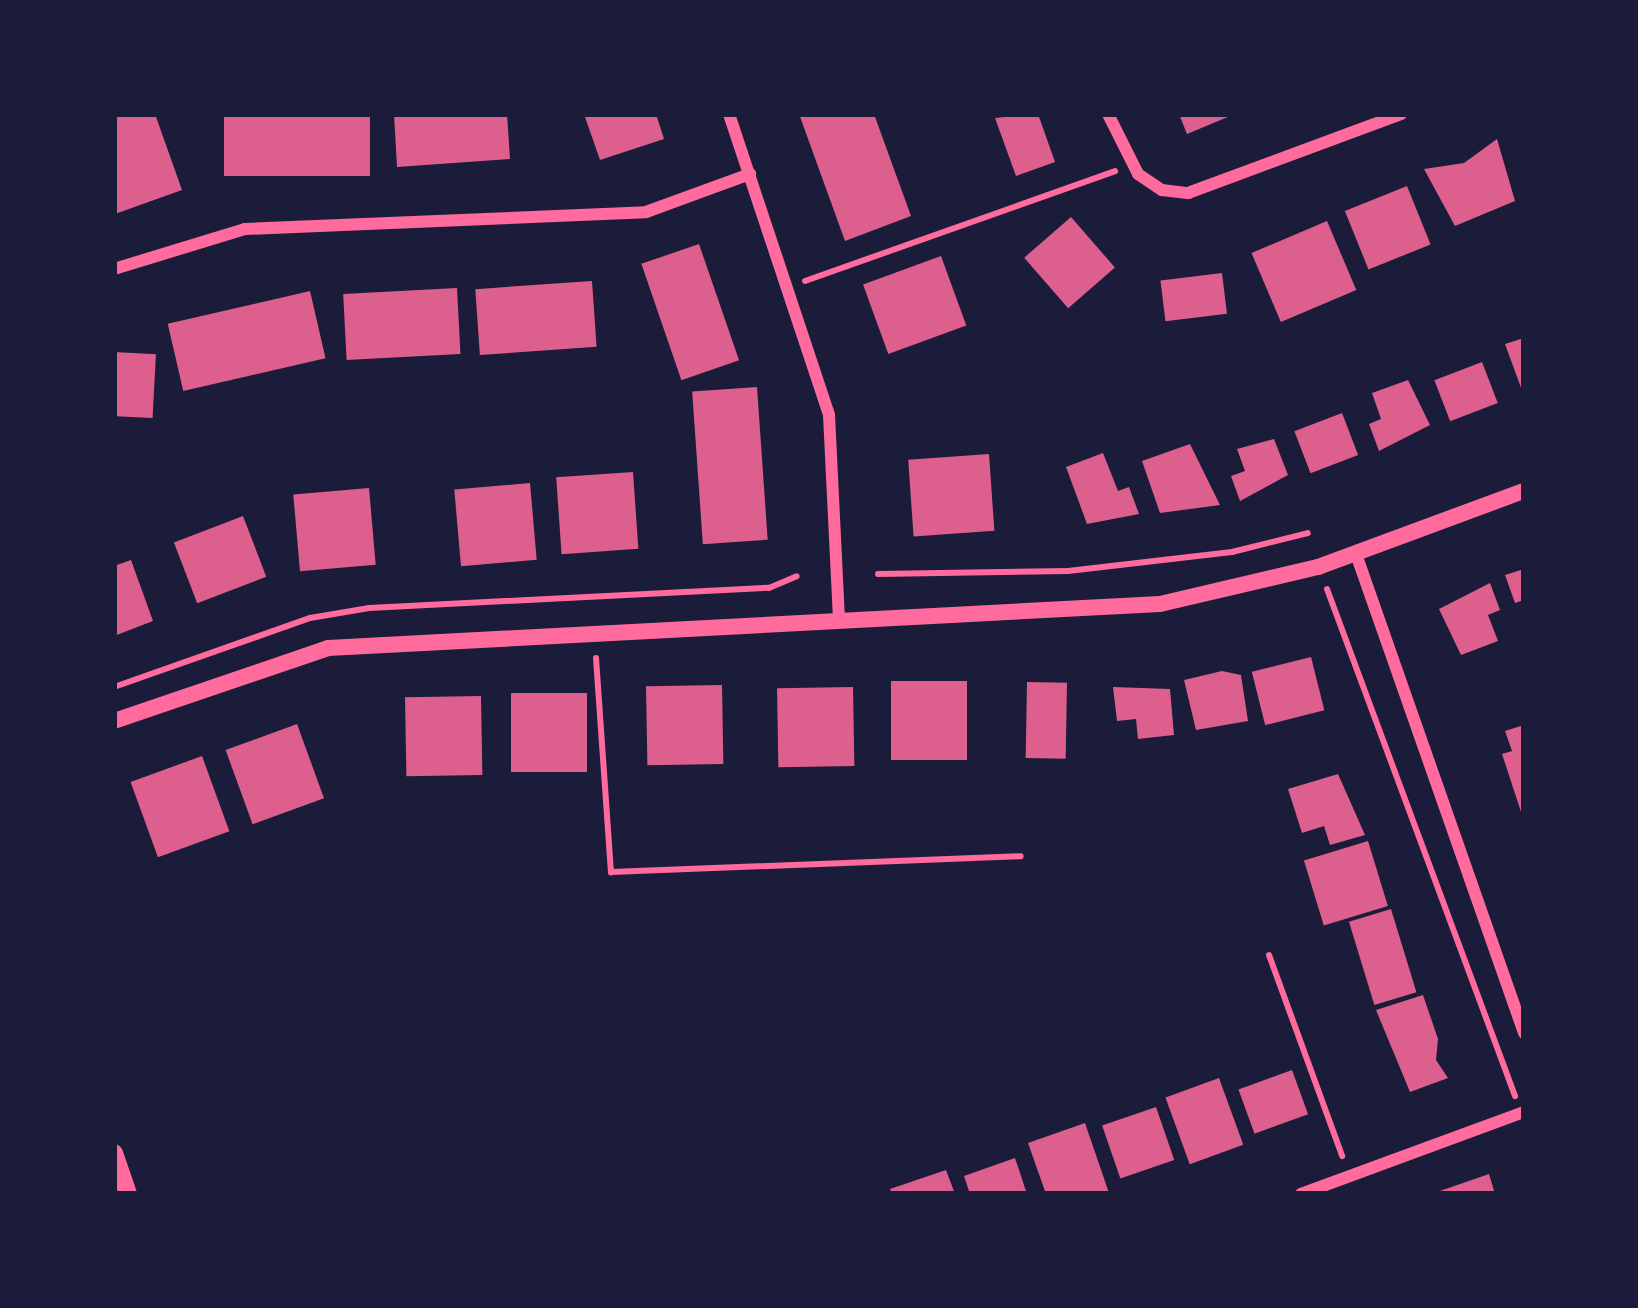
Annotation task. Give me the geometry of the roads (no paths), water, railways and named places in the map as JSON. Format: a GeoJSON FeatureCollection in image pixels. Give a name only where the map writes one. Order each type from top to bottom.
{"type":"FeatureCollection","features":[{"type":"Feature","properties":{"kind":"main road"},"geometry":{"type":"LineString","coordinates":[[114,1154],[128,1194]]}},
{"type":"Feature","properties":{"kind":"street"},"geometry":{"type":"LineString","coordinates":[[728,114],[790,286],[829,415],[839,616]]}},
{"type":"Feature","properties":{"kind":"street"},"geometry":{"type":"LineString","coordinates":[[1108,114],[1131,165],[1162,190],[1188,193],[1401,114]]}},
{"type":"Feature","properties":{"kind":"street"},"geometry":{"type":"LineString","coordinates":[[114,269],[245,229],[646,212],[750,174]]}},
{"type":"Feature","properties":{"kind":"street"},"geometry":{"type":"LineString","coordinates":[[114,722],[328,648],[839,616],[1160,604],[1356,554],[1524,491]]}},
{"type":"Feature","properties":{"kind":"street"},"geometry":{"type":"LineString","coordinates":[[1356,554],[1524,1033]]}},
{"type":"Feature","properties":{"kind":"street"},"geometry":{"type":"LineString","coordinates":[[1301,1194],[1522,1112]]}}]}
